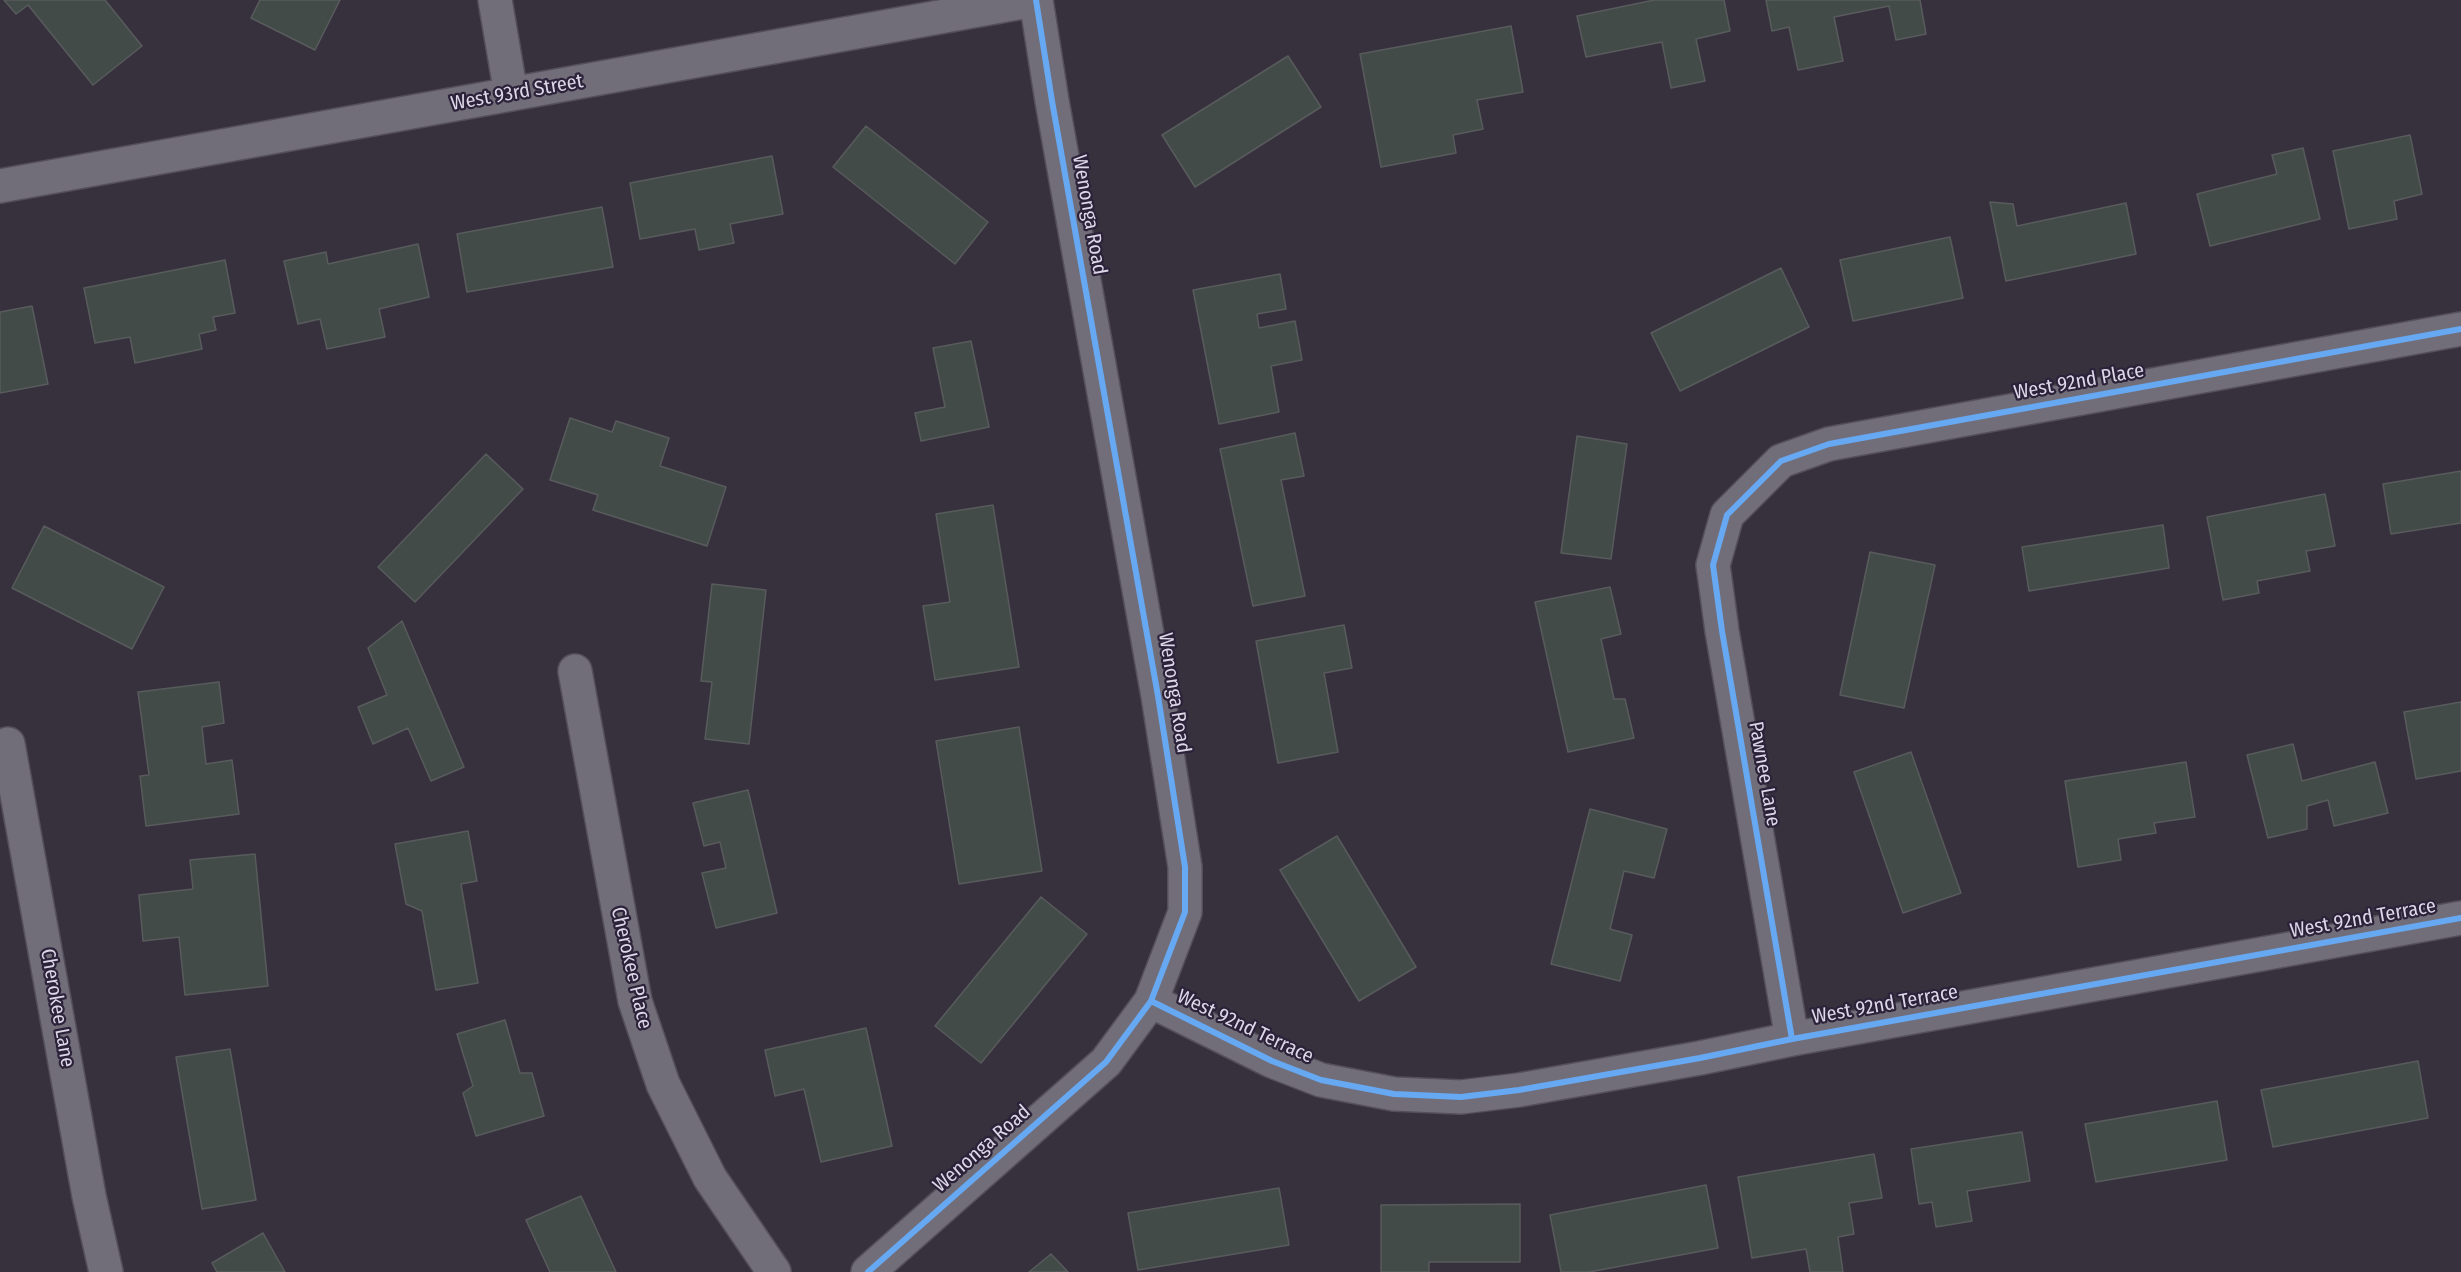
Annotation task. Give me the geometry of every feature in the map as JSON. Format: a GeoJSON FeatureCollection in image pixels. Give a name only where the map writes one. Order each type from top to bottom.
{"type":"FeatureCollection","features":[{"type":"Feature","properties":{"kind":"street"},"geometry":{"type":"LineString","coordinates":[[495,0],[511,94]]}},
{"type":"Feature","properties":{"kind":"street","name":"West 93rd Street"},"geometry":{"type":"LineString","coordinates":[[0,186],[1035,0]]}},
{"type":"Feature","properties":{"kind":"street","name":"Wenonga Road"},"geometry":{"type":"LineString","coordinates":[[868,1272],[1106,1062],[1151,1001],[1185,912],[1185,867],[1158,696],[1035,0]]}},
{"type":"Feature","properties":{"kind":"street","name":"West 92nd Place"},"geometry":{"type":"LineString","coordinates":[[1727,515],[1781,461],[1829,444],[2461,329]]}},
{"type":"Feature","properties":{"kind":"street","name":"Pawnee Lane"},"geometry":{"type":"LineString","coordinates":[[1727,515],[1713,565],[1724,643],[1792,1039]]}},
{"type":"Feature","properties":{"kind":"street","name":"Cherokee Place"},"geometry":{"type":"LineString","coordinates":[[575,671],[621,934],[638,1011],[663,1084],[710,1178],[774,1272]]}},
{"type":"Feature","properties":{"kind":"street","name":"Cherokee Lane"},"geometry":{"type":"LineString","coordinates":[[8,744],[89,1196],[106,1272]]}},
{"type":"Feature","properties":{"kind":"street","name":"West 92nd Terrace"},"geometry":{"type":"LineString","coordinates":[[1151,1001],[1272,1061],[1321,1080],[1395,1094],[1461,1097],[1519,1090],[1700,1058],[1792,1039],[2461,918]]}},
{"type":"Feature","properties":{"kind":"building"},"geometry":{"type":"Polygon","coordinates":[[[4,0],[105,0],[142,46],[93,85],[28,5],[16,14],[4,0]]]}},
{"type":"Feature","properties":{"kind":"building"},"geometry":{"type":"Polygon","coordinates":[[[260,0],[340,0],[315,50],[251,18],[260,0]]]}},
{"type":"Feature","properties":{"kind":"building"},"geometry":{"type":"Polygon","coordinates":[[[1654,0],[1724,0],[1730,31],[1696,39],[1705,81],[1671,88],[1662,42],[1586,57],[1577,16],[1654,0]]]}},
{"type":"Feature","properties":{"kind":"building"},"geometry":{"type":"Polygon","coordinates":[[[1766,0],[1920,0],[1926,34],[1896,40],[1889,6],[1834,17],[1843,61],[1798,70],[1789,27],[1772,31],[1766,0]]]}},
{"type":"Feature","properties":{"kind":"building"},"geometry":{"type":"Polygon","coordinates":[[[1511,26],[1523,92],[1477,100],[1483,129],[1453,135],[1456,153],[1381,167],[1360,54],[1511,26]]]}},
{"type":"Feature","properties":{"kind":"building"},"geometry":{"type":"Polygon","coordinates":[[[1288,56],[1321,107],[1195,187],[1162,135],[1288,56]]]}},
{"type":"Feature","properties":{"kind":"building"},"geometry":{"type":"Polygon","coordinates":[[[866,126],[988,222],[955,264],[833,167],[866,126]]]}},
{"type":"Feature","properties":{"kind":"building"},"geometry":{"type":"Polygon","coordinates":[[[2410,135],[2422,194],[2394,201],[2397,219],[2349,229],[2333,151],[2410,135]]]}},
{"type":"Feature","properties":{"kind":"building"},"geometry":{"type":"Polygon","coordinates":[[[2303,148],[2320,219],[2210,246],[2197,194],[2277,174],[2272,155],[2303,148]]]}},
{"type":"Feature","properties":{"kind":"building"},"geometry":{"type":"Polygon","coordinates":[[[772,156],[783,214],[730,224],[734,243],[699,250],[695,229],[640,239],[630,183],[772,156]]]}},
{"type":"Feature","properties":{"kind":"building"},"geometry":{"type":"Polygon","coordinates":[[[1990,202],[2013,204],[2017,226],[2126,203],[2136,254],[2006,281],[1990,202]]]}},
{"type":"Feature","properties":{"kind":"building"},"geometry":{"type":"Polygon","coordinates":[[[602,207],[613,267],[467,292],[457,234],[602,207]]]}},
{"type":"Feature","properties":{"kind":"building"},"geometry":{"type":"Polygon","coordinates":[[[1950,237],[1963,298],[1853,321],[1840,260],[1950,237]]]}},
{"type":"Feature","properties":{"kind":"building"},"geometry":{"type":"Polygon","coordinates":[[[418,244],[429,297],[379,309],[385,337],[327,349],[320,319],[298,324],[284,261],[326,252],[328,264],[418,244]]]}},
{"type":"Feature","properties":{"kind":"building"},"geometry":{"type":"Polygon","coordinates":[[[225,260],[235,313],[213,317],[216,330],[199,334],[202,349],[135,363],[130,337],[95,343],[84,288],[225,260]]]}},
{"type":"Feature","properties":{"kind":"building"},"geometry":{"type":"Polygon","coordinates":[[[1781,268],[1809,327],[1680,391],[1651,333],[1781,268]]]}},
{"type":"Feature","properties":{"kind":"building"},"geometry":{"type":"Polygon","coordinates":[[[1280,274],[1286,309],[1257,314],[1259,328],[1295,321],[1302,360],[1271,366],[1279,412],[1219,424],[1193,290],[1280,274]]]}},
{"type":"Feature","properties":{"kind":"building"},"geometry":{"type":"Polygon","coordinates":[[[32,306],[48,384],[0,393],[0,312],[32,306]]]}},
{"type":"Feature","properties":{"kind":"building"},"geometry":{"type":"Polygon","coordinates":[[[971,341],[989,427],[921,441],[915,413],[945,407],[933,348],[971,341]]]}},
{"type":"Feature","properties":{"kind":"building"},"geometry":{"type":"Polygon","coordinates":[[[570,418],[612,432],[616,421],[669,438],[660,466],[726,487],[707,546],[593,510],[598,495],[550,480],[570,418]]]}},
{"type":"Feature","properties":{"kind":"building"},"geometry":{"type":"Polygon","coordinates":[[[1295,433],[1304,476],[1281,480],[1305,596],[1253,606],[1220,449],[1295,433]]]}},
{"type":"Feature","properties":{"kind":"building"},"geometry":{"type":"Polygon","coordinates":[[[1577,436],[1627,444],[1611,559],[1561,553],[1577,436]]]}},
{"type":"Feature","properties":{"kind":"building"},"geometry":{"type":"Polygon","coordinates":[[[486,454],[523,489],[415,602],[378,567],[486,454]]]}},
{"type":"Feature","properties":{"kind":"building"},"geometry":{"type":"Polygon","coordinates":[[[2461,471],[2461,523],[2391,534],[2383,484],[2461,471]]]}},
{"type":"Feature","properties":{"kind":"building"},"geometry":{"type":"Polygon","coordinates":[[[2325,494],[2335,546],[2306,551],[2310,571],[2257,581],[2259,593],[2223,600],[2207,517],[2325,494]]]}},
{"type":"Feature","properties":{"kind":"building"},"geometry":{"type":"Polygon","coordinates":[[[993,505],[1019,667],[935,680],[923,606],[950,602],[936,514],[993,505]]]}},
{"type":"Feature","properties":{"kind":"building"},"geometry":{"type":"Polygon","coordinates":[[[2163,525],[2169,568],[2029,591],[2022,547],[2163,525]]]}},
{"type":"Feature","properties":{"kind":"building"},"geometry":{"type":"Polygon","coordinates":[[[44,526],[164,587],[132,649],[12,588],[44,526]]]}},
{"type":"Feature","properties":{"kind":"building"},"geometry":{"type":"Polygon","coordinates":[[[1870,552],[1935,565],[1904,708],[1840,695],[1870,552]]]}},
{"type":"Feature","properties":{"kind":"building"},"geometry":{"type":"Polygon","coordinates":[[[712,584],[766,590],[749,744],[705,739],[712,682],[701,681],[712,584]]]}},
{"type":"Feature","properties":{"kind":"building"},"geometry":{"type":"Polygon","coordinates":[[[1610,587],[1621,634],[1601,639],[1614,699],[1625,699],[1634,738],[1568,752],[1535,602],[1610,587]]]}},
{"type":"Feature","properties":{"kind":"building"},"geometry":{"type":"Polygon","coordinates":[[[402,621],[464,767],[431,781],[408,728],[373,744],[358,707],[387,695],[368,648],[402,621]]]}},
{"type":"Feature","properties":{"kind":"building"},"geometry":{"type":"Polygon","coordinates":[[[1344,625],[1352,668],[1324,673],[1338,752],[1278,763],[1256,641],[1344,625]]]}},
{"type":"Feature","properties":{"kind":"building"},"geometry":{"type":"Polygon","coordinates":[[[219,682],[224,723],[202,727],[206,764],[232,760],[239,814],[146,826],[140,776],[149,775],[138,692],[219,682]]]}},
{"type":"Feature","properties":{"kind":"building"},"geometry":{"type":"Polygon","coordinates":[[[2461,702],[2461,771],[2416,779],[2404,712],[2461,702]]]}},
{"type":"Feature","properties":{"kind":"building"},"geometry":{"type":"Polygon","coordinates":[[[1019,727],[1042,871],[959,884],[936,741],[1019,727]]]}},
{"type":"Feature","properties":{"kind":"building"},"geometry":{"type":"Polygon","coordinates":[[[2293,744],[2302,781],[2375,762],[2388,813],[2334,826],[2328,800],[2307,806],[2307,829],[2268,838],[2247,755],[2293,744]]]}},
{"type":"Feature","properties":{"kind":"building"},"geometry":{"type":"Polygon","coordinates":[[[1911,752],[1961,893],[1903,913],[1854,772],[1911,752]]]}},
{"type":"Feature","properties":{"kind":"building"},"geometry":{"type":"Polygon","coordinates":[[[2186,762],[2195,817],[2154,823],[2156,833],[2118,839],[2121,860],[2078,867],[2065,781],[2186,762]]]}},
{"type":"Feature","properties":{"kind":"building"},"geometry":{"type":"Polygon","coordinates":[[[748,790],[777,913],[716,928],[702,873],[726,868],[720,842],[704,846],[693,803],[748,790]]]}},
{"type":"Feature","properties":{"kind":"building"},"geometry":{"type":"Polygon","coordinates":[[[1590,809],[1667,829],[1654,878],[1624,871],[1610,929],[1632,935],[1620,981],[1551,964],[1590,809]]]}},
{"type":"Feature","properties":{"kind":"building"},"geometry":{"type":"Polygon","coordinates":[[[468,831],[477,881],[461,884],[478,983],[436,990],[422,911],[406,904],[395,844],[468,831]]]}},
{"type":"Feature","properties":{"kind":"building"},"geometry":{"type":"Polygon","coordinates":[[[1337,836],[1416,967],[1359,1001],[1280,870],[1337,836]]]}},
{"type":"Feature","properties":{"kind":"building"},"geometry":{"type":"Polygon","coordinates":[[[255,854],[268,986],[185,995],[179,937],[143,941],[139,895],[193,889],[190,860],[255,854]]]}},
{"type":"Feature","properties":{"kind":"building"},"geometry":{"type":"Polygon","coordinates":[[[1041,897],[1087,934],[981,1063],[935,1026],[1041,897]]]}},
{"type":"Feature","properties":{"kind":"building"},"geometry":{"type":"Polygon","coordinates":[[[505,1020],[520,1073],[532,1073],[544,1116],[476,1136],[463,1093],[473,1086],[457,1034],[505,1020]]]}},
{"type":"Feature","properties":{"kind":"building"},"geometry":{"type":"Polygon","coordinates":[[[866,1028],[892,1146],[821,1162],[804,1089],[775,1096],[765,1050],[866,1028]]]}},
{"type":"Feature","properties":{"kind":"building"},"geometry":{"type":"Polygon","coordinates":[[[230,1049],[256,1200],[202,1209],[176,1057],[230,1049]]]}},
{"type":"Feature","properties":{"kind":"building"},"geometry":{"type":"Polygon","coordinates":[[[2418,1061],[2428,1118],[2273,1147],[2261,1090],[2418,1061]]]}},
{"type":"Feature","properties":{"kind":"building"},"geometry":{"type":"Polygon","coordinates":[[[2217,1101],[2227,1160],[2096,1182],[2085,1124],[2217,1101]]]}},
{"type":"Feature","properties":{"kind":"building"},"geometry":{"type":"Polygon","coordinates":[[[2022,1132],[2030,1181],[1967,1191],[1972,1221],[1936,1227],[1932,1202],[1919,1204],[1911,1149],[2022,1132]]]}},
{"type":"Feature","properties":{"kind":"building"},"geometry":{"type":"Polygon","coordinates":[[[1874,1154],[1882,1198],[1849,1203],[1854,1234],[1838,1237],[1843,1272],[1810,1272],[1806,1249],[1752,1258],[1738,1177],[1874,1154]]]}},
{"type":"Feature","properties":{"kind":"building"},"geometry":{"type":"Polygon","coordinates":[[[1706,1185],[1718,1248],[1589,1272],[1561,1272],[1550,1215],[1706,1185]]]}},
{"type":"Feature","properties":{"kind":"building"},"geometry":{"type":"Polygon","coordinates":[[[1279,1188],[1289,1245],[1138,1270],[1128,1213],[1279,1188]]]}},
{"type":"Feature","properties":{"kind":"building"},"geometry":{"type":"Polygon","coordinates":[[[581,1196],[616,1272],[550,1272],[526,1220],[581,1196]]]}},
{"type":"Feature","properties":{"kind":"building"},"geometry":{"type":"Polygon","coordinates":[[[1520,1204],[1520,1262],[1429,1262],[1429,1272],[1381,1272],[1381,1205],[1520,1204]]]}},
{"type":"Feature","properties":{"kind":"building"},"geometry":{"type":"Polygon","coordinates":[[[263,1233],[285,1272],[217,1272],[212,1263],[263,1233]]]}},
{"type":"Feature","properties":{"kind":"building"},"geometry":{"type":"Polygon","coordinates":[[[1051,1254],[1068,1272],[1029,1272],[1051,1254]]]}},
{"type":"Feature","properties":{"kind":"cycle path"},"geometry":{"type":"LineString","coordinates":[[868,1272],[1106,1062],[1151,1001],[1185,912],[1185,867],[1158,696],[1036,0]]}},
{"type":"Feature","properties":{"kind":"cycle path"},"geometry":{"type":"LineString","coordinates":[[1792,1039],[1722,631],[1713,565],[1727,515],[1781,461],[1829,444],[2461,329]]}},
{"type":"Feature","properties":{"kind":"cycle path"},"geometry":{"type":"LineString","coordinates":[[1151,1001],[1272,1061],[1321,1080],[1394,1094],[1461,1097],[1519,1090],[1700,1058],[1792,1039],[2461,918]]}}]}
